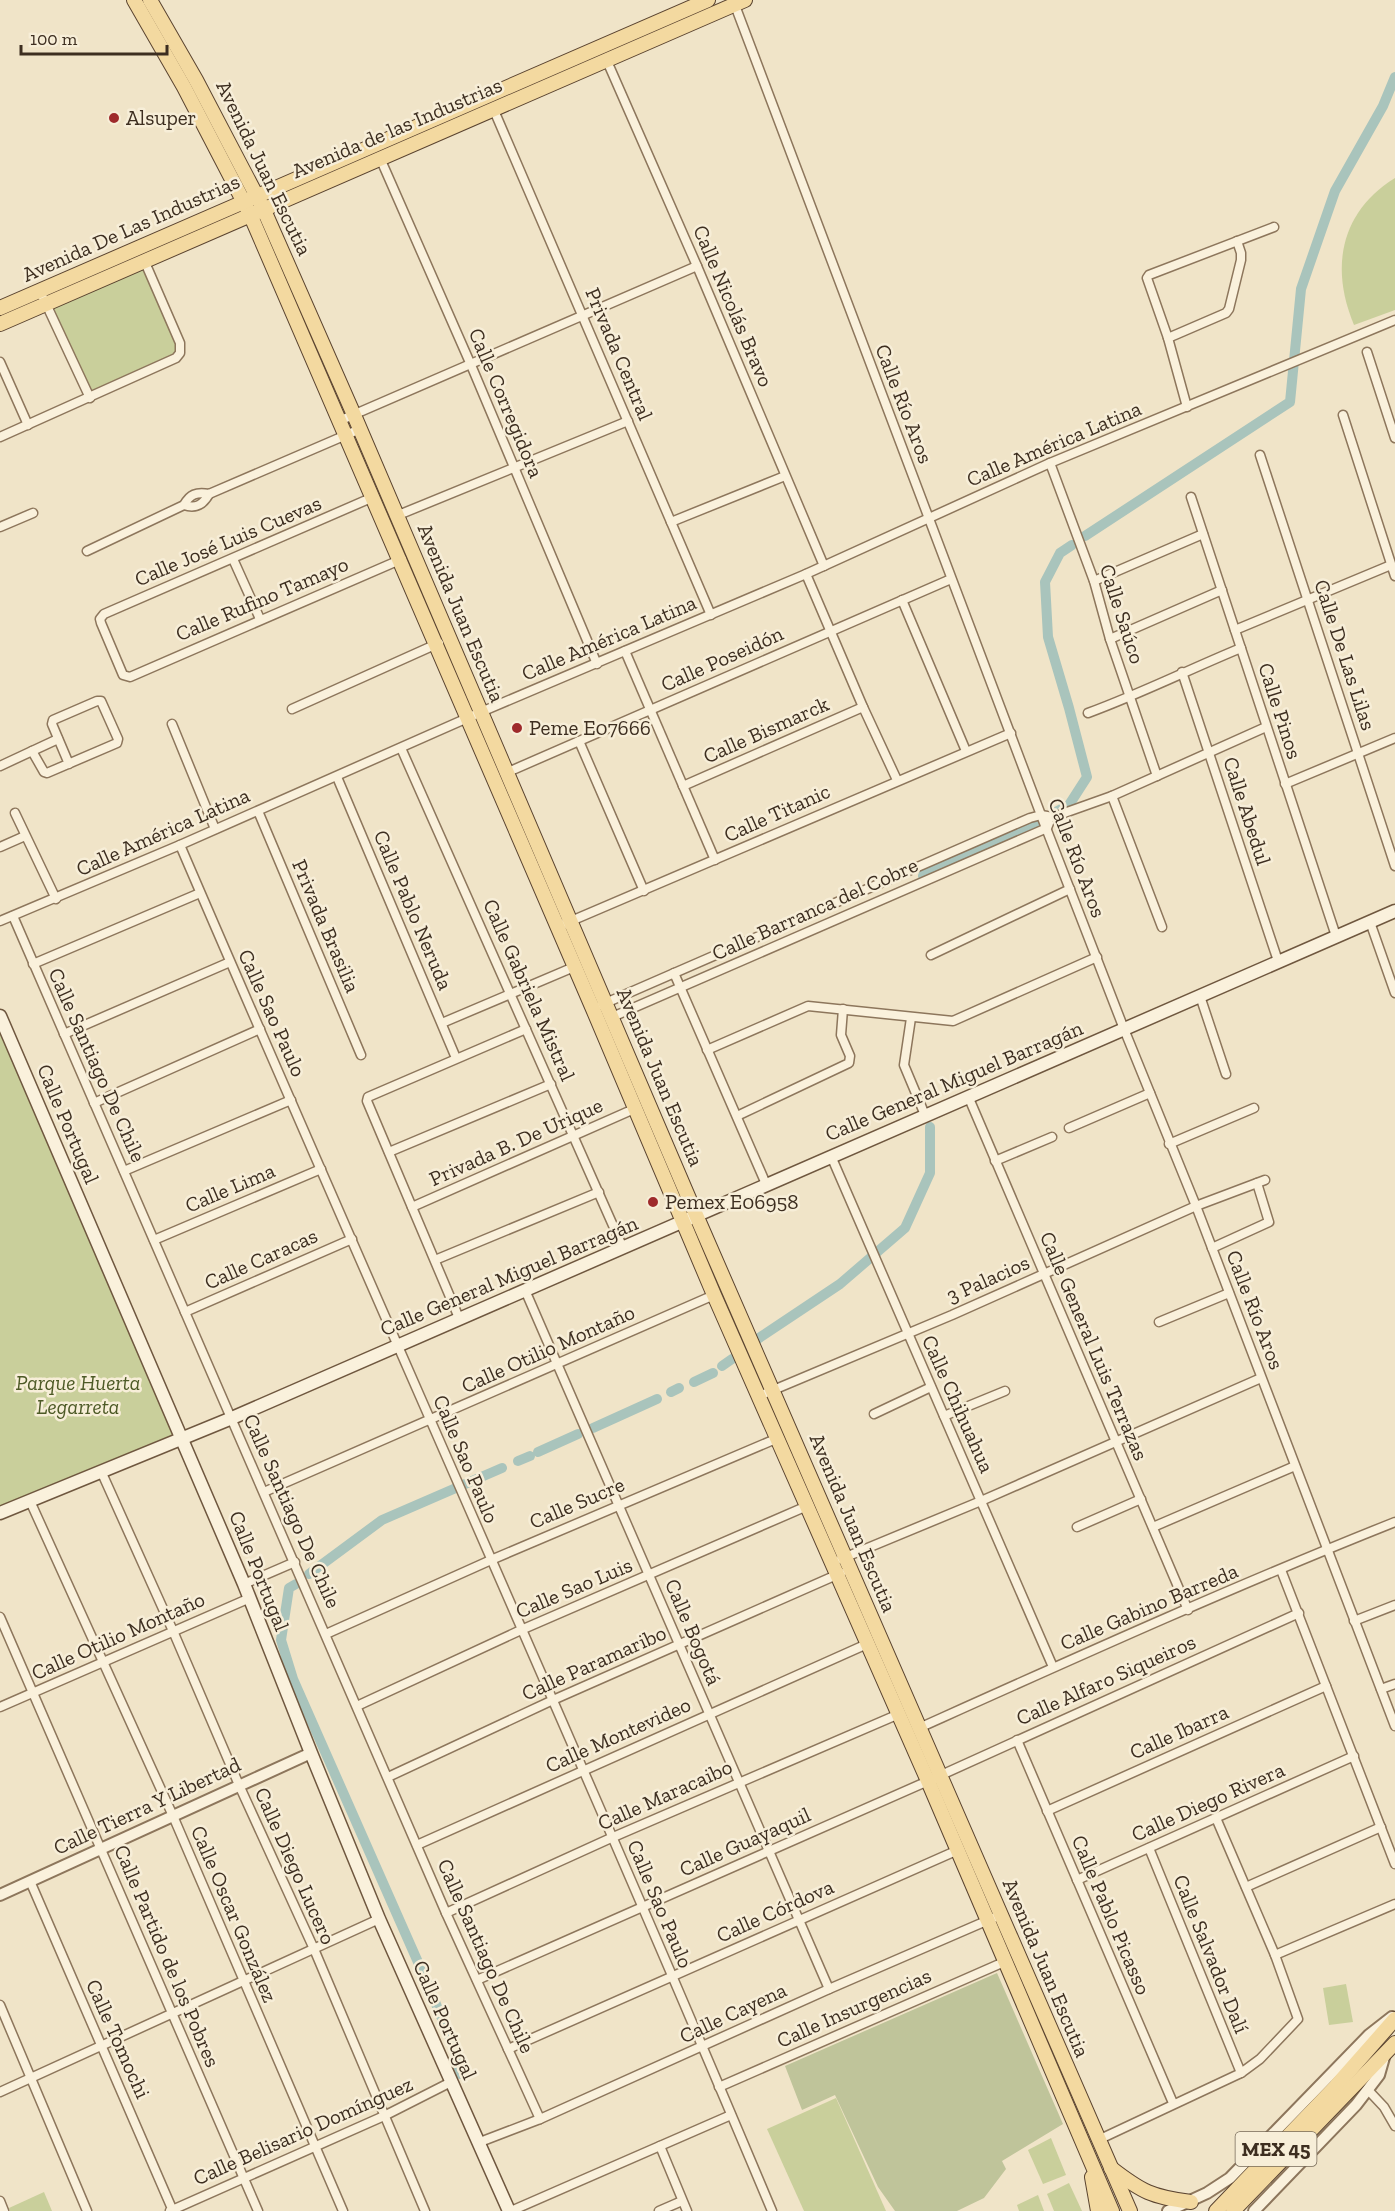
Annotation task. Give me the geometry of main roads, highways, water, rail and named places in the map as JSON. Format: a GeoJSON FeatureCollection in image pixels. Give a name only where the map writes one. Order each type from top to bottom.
{"type":"FeatureCollection","features":[{"type":"Feature","properties":{"kind":"main road","name":"Avenida Juan Escutia"},"geometry":{"type":"LineString","coordinates":[[134,0],[184,87],[250,214],[751,1380],[807,1506],[841,1566],[919,1728],[958,1850],[994,1918],[1004,1962],[1112,2211]]}},
{"type":"Feature","properties":{"kind":"main road","name":"Avenida Juan Escutia"},"geometry":{"type":"LineString","coordinates":[[150,0],[196,80],[263,208],[508,772],[765,1373],[841,1566],[867,1644],[899,1714],[934,1778],[994,1918],[1130,2211]]}},
{"type":"Feature","properties":{"kind":"main road","name":"Avenida De Las Industrias"},"geometry":{"type":"LineString","coordinates":[[0,308],[43,297],[243,201],[708,0]]}},
{"type":"Feature","properties":{"kind":"main road","name":"Avenida de las Industrias"},"geometry":{"type":"LineString","coordinates":[[0,324],[43,297],[144,260],[607,61],[737,2]]}},
{"type":"Feature","properties":{"kind":"main road"},"geometry":{"type":"LineString","coordinates":[[672,15],[678,30]]}},
{"type":"Feature","properties":{"kind":"main road"},"geometry":{"type":"LineString","coordinates":[[647,26],[654,40]]}},
{"type":"Feature","properties":{"kind":"main road"},"geometry":{"type":"LineString","coordinates":[[458,108],[464,121]]}},
{"type":"Feature","properties":{"kind":"main road"},"geometry":{"type":"LineString","coordinates":[[215,214],[228,196],[230,173]]}},
{"type":"Feature","properties":{"kind":"main road"},"geometry":{"type":"LineString","coordinates":[[307,173],[313,187]]}},
{"type":"Feature","properties":{"kind":"main road","name":"Calle General Miguel Barragán"},"geometry":{"type":"LineString","coordinates":[[0,1513],[232,1418],[1395,911]]}},
{"type":"Feature","properties":{"kind":"main road","name":"Calle Portugal"},"geometry":{"type":"LineString","coordinates":[[0,1016],[250,1598],[380,1919],[510,2211]]}},
{"type":"Feature","properties":{"kind":"main road"},"geometry":{"type":"LineString","coordinates":[[736,1346],[750,1340]]}},
{"type":"Feature","properties":{"kind":"main road"},"geometry":{"type":"LineString","coordinates":[[751,1380],[765,1373]]}},
{"type":"Feature","properties":{"kind":"main road","name":"MEX 45"},"geometry":{"type":"LineString","coordinates":[[1216,2211],[1336,2086],[1395,2017]]}},
{"type":"Feature","properties":{"kind":"main road","name":"MEX 45"},"geometry":{"type":"LineString","coordinates":[[1233,2211],[1390,2048]]}},
{"type":"Feature","properties":{"kind":"main road"},"geometry":{"type":"LineString","coordinates":[[1089,2158],[1098,2211]]}},
{"type":"Feature","properties":{"kind":"main road"},"geometry":{"type":"LineString","coordinates":[[1109,2167],[1145,2192],[1157,2197],[1191,2202]]}},
{"type":"Feature","properties":{"kind":"waterway"},"geometry":{"type":"LineString","coordinates":[[1085,536],[1290,402],[1301,289],[1335,191],[1383,106],[1395,77]]}},
{"type":"Feature","properties":{"kind":"waterway"},"geometry":{"type":"LineString","coordinates":[[1054,813],[1069,805],[1087,777],[1048,637],[1045,582],[1060,553],[1072,545]]}},
{"type":"Feature","properties":{"kind":"waterway"},"geometry":{"type":"LineString","coordinates":[[923,876],[1024,830],[1042,819]]}},
{"type":"Feature","properties":{"kind":"waterway"},"geometry":{"type":"LineString","coordinates":[[759,1338],[840,1284],[905,1228],[930,1173],[930,1127]]}},
{"type":"Feature","properties":{"kind":"waterway"},"geometry":{"type":"LineString","coordinates":[[722,1366],[732,1359]]}},
{"type":"Feature","properties":{"kind":"waterway"},"geometry":{"type":"LineString","coordinates":[[694,1382],[713,1373]]}},
{"type":"Feature","properties":{"kind":"waterway"},"geometry":{"type":"LineString","coordinates":[[671,1392],[679,1388]]}},
{"type":"Feature","properties":{"kind":"waterway"},"geometry":{"type":"LineString","coordinates":[[593,1428],[657,1399]]}},
{"type":"Feature","properties":{"kind":"waterway"},"geometry":{"type":"LineString","coordinates":[[538,1452],[578,1434]]}},
{"type":"Feature","properties":{"kind":"waterway"},"geometry":{"type":"LineString","coordinates":[[518,1461],[530,1456]]}},
{"type":"Feature","properties":{"kind":"waterway"},"geometry":{"type":"LineString","coordinates":[[309,1574],[382,1520],[502,1468]]}},
{"type":"Feature","properties":{"kind":"waterway"},"geometry":{"type":"LineString","coordinates":[[296,1584],[289,1588],[281,1640],[293,1679],[425,1978],[454,2047],[460,2074]]}},
{"type":"Feature","properties":{"kind":"place","name":"Alsuper"},"geometry":{"type":"Point","coordinates":[114,118]}},
{"type":"Feature","properties":{"kind":"place","name":"Peme E07666"},"geometry":{"type":"Point","coordinates":[517,728]}},
{"type":"Feature","properties":{"kind":"place","name":"Pemex E06958"},"geometry":{"type":"Point","coordinates":[653,1202]}},
{"type":"Feature","properties":{"kind":"park label","name":"Parque Huerta Legarreta"},"geometry":{"type":"Point","coordinates":[78,1395]}}]}
